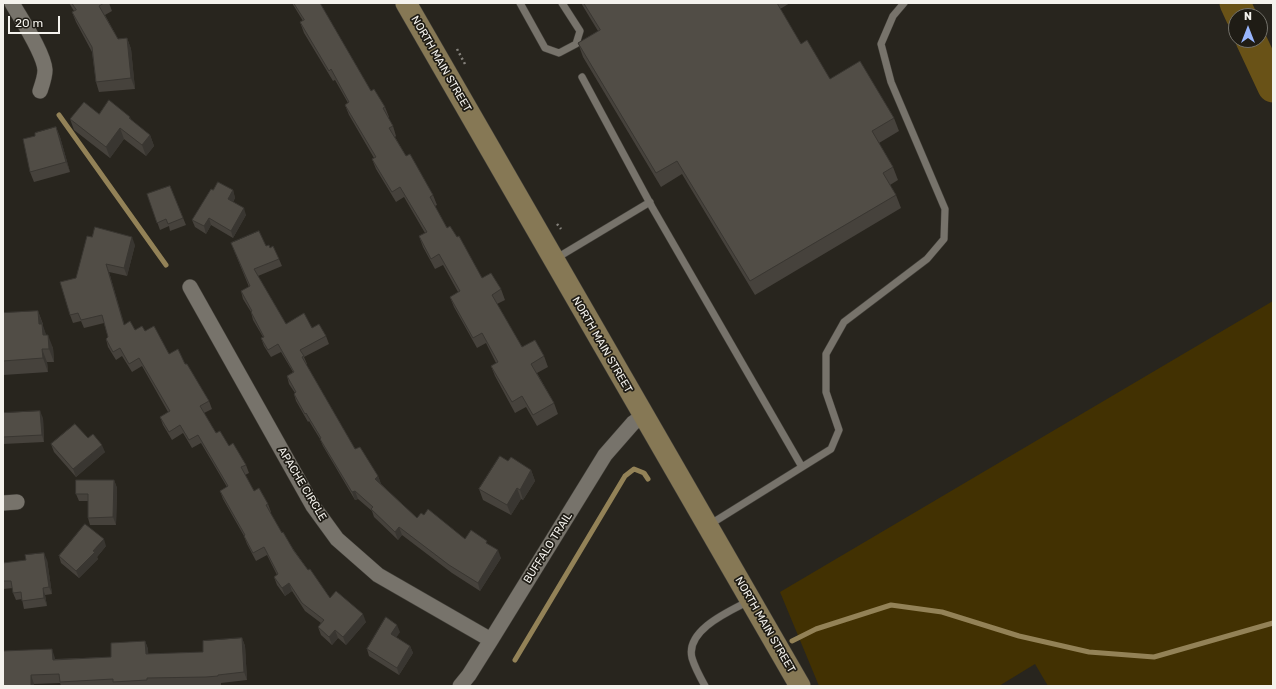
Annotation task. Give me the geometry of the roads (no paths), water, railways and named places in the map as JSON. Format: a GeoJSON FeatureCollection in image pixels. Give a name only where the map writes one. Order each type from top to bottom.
{"type":"FeatureCollection","features":[{"type":"Feature","properties":{"kind":"street"},"geometry":{"type":"LineString","coordinates":[[12,3],[43,58],[45,71],[44,82],[40,91]]}},
{"type":"Feature","properties":{"kind":"street","name":"NORTH MAIN STREET"},"geometry":{"type":"LineString","coordinates":[[406,3],[800,686]]}},
{"type":"Feature","properties":{"kind":"street","name":"APACHE CIRCLE"},"geometry":{"type":"LineString","coordinates":[[190,287],[312,506],[337,539],[378,575],[491,640]]}},
{"type":"Feature","properties":{"kind":"street","name":"BUFFALO TRAIL"},"geometry":{"type":"LineString","coordinates":[[460,686],[469,675],[491,640],[605,454],[633,423],[643,416]]}},
{"type":"Feature","properties":{"kind":"lane"},"geometry":{"type":"LineString","coordinates":[[520,3],[546,48],[559,53],[576,44],[580,31],[562,3]]}},
{"type":"Feature","properties":{"kind":"lane"},"geometry":{"type":"LineString","coordinates":[[707,526],[831,449],[839,430],[826,392],[826,354],[844,322],[927,259],[944,239],[945,209],[891,82],[881,44],[892,16],[904,3]]}},
{"type":"Feature","properties":{"kind":"lane"},"geometry":{"type":"LineString","coordinates":[[582,77],[650,202],[802,467]]}},
{"type":"Feature","properties":{"kind":"lane"},"geometry":{"type":"LineString","coordinates":[[554,260],[650,202]]}},
{"type":"Feature","properties":{"kind":"lane"},"geometry":{"type":"LineString","coordinates":[[705,686],[692,657],[695,639],[705,626],[750,600]]}},
{"type":"Feature","properties":{"kind":"waterway"},"geometry":{"type":"LineString","coordinates":[[1235,3],[1237,8]]}},
{"type":"Feature","properties":{"kind":"waterway"},"geometry":{"type":"LineString","coordinates":[[1255,48],[1273,87]]}},
{"type":"Feature","properties":{"kind":"waterway"},"geometry":{"type":"LineString","coordinates":[[59,115],[166,265]]}},
{"type":"Feature","properties":{"kind":"waterway"},"geometry":{"type":"LineString","coordinates":[[515,660],[625,476],[634,469],[644,473],[648,479]]}},
{"type":"Feature","properties":{"kind":"waterway"},"geometry":{"type":"LineString","coordinates":[[792,641],[816,629],[891,605],[942,612],[1019,636],[1089,652],[1154,657],[1273,623]]}}]}
